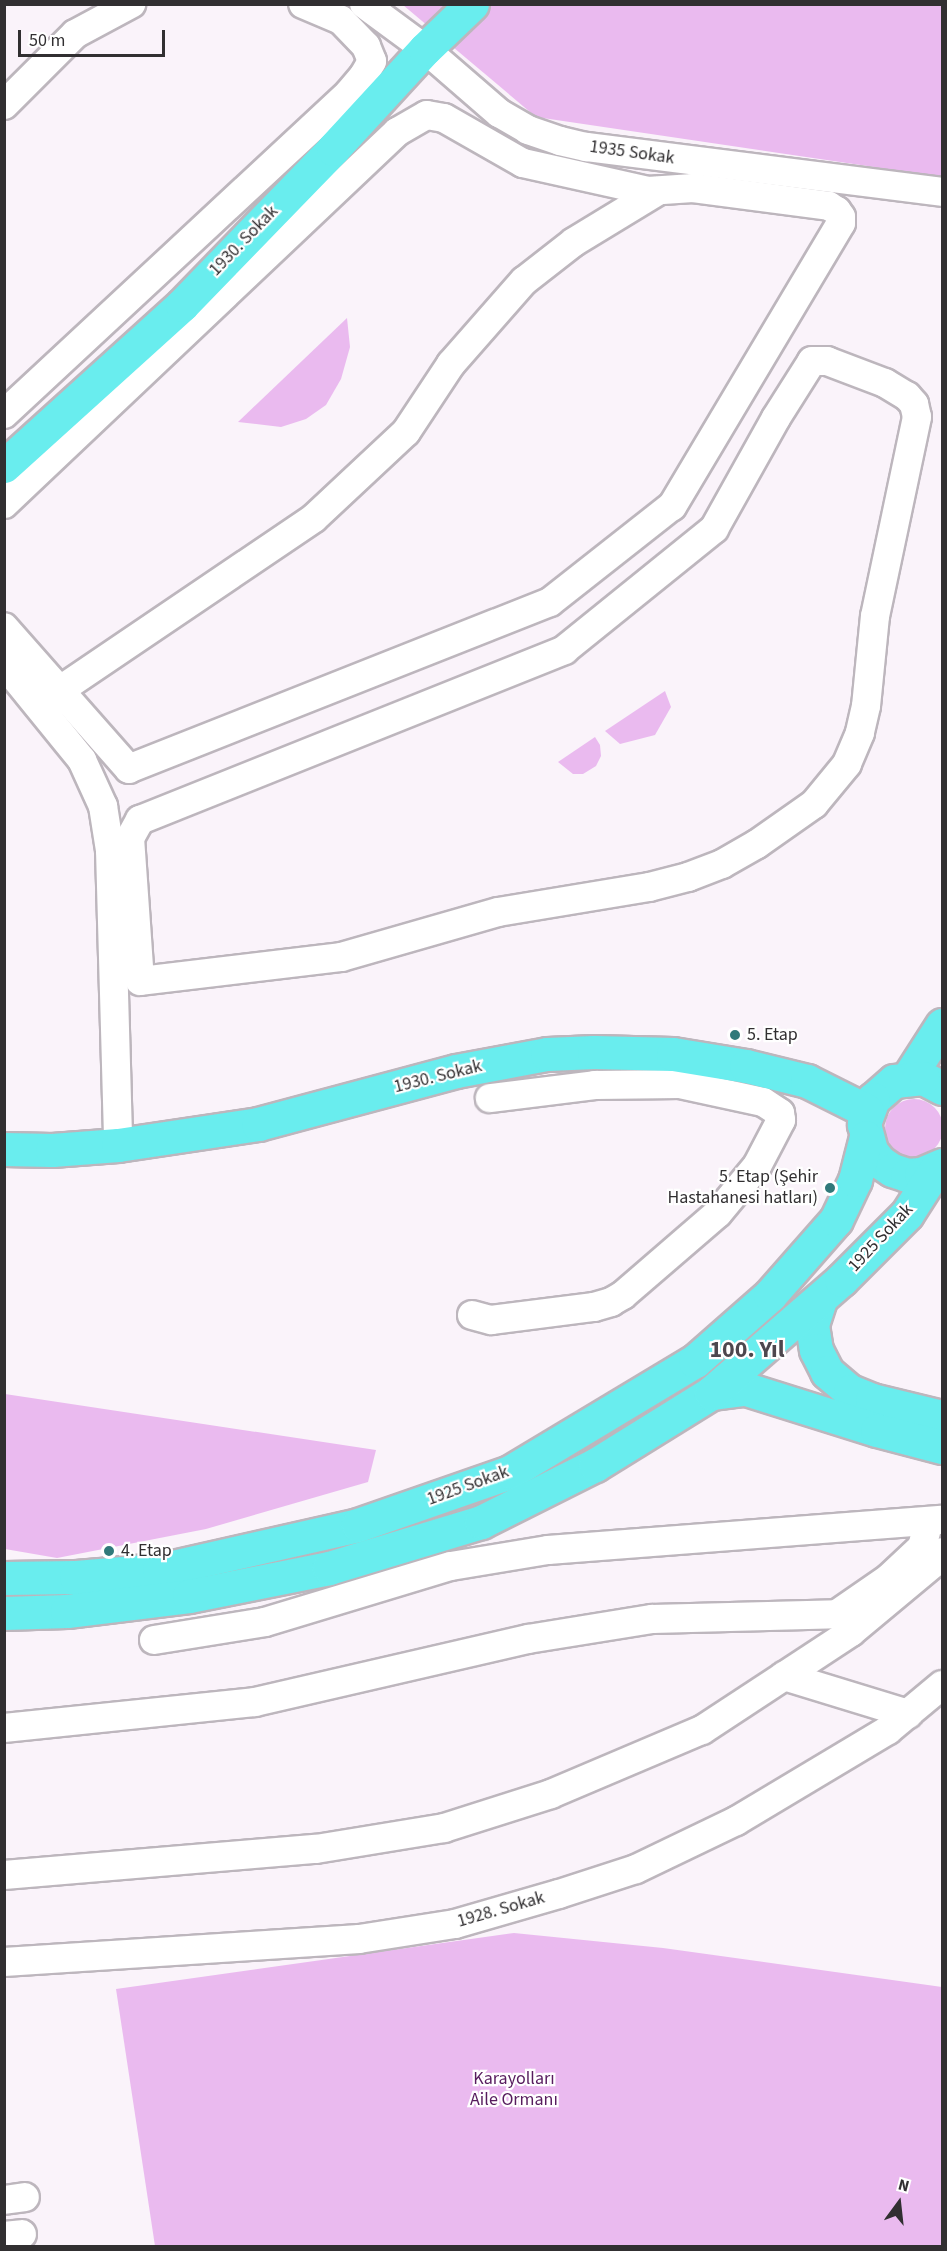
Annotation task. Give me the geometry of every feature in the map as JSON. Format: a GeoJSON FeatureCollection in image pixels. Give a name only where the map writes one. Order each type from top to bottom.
{"type":"FeatureCollection","features":[{"type":"Feature","properties":{"kind":"main road","name":"1930. Sokak"},"geometry":{"type":"LineString","coordinates":[[4,466],[182,305],[333,149],[425,49],[472,4]]}},
{"type":"Feature","properties":{"kind":"main road"},"geometry":{"type":"LineString","coordinates":[[908,1077],[942,1024]]}},
{"type":"Feature","properties":{"kind":"main road","name":"1930. Sokak"},"geometry":{"type":"LineString","coordinates":[[4,1149],[52,1150],[118,1145],[258,1124],[456,1071],[547,1054],[594,1052],[673,1054],[746,1066],[807,1081],[866,1124]]}},
{"type":"Feature","properties":{"kind":"main road"},"geometry":{"type":"LineString","coordinates":[[939,1167],[907,1175],[892,1170],[880,1162],[871,1151],[866,1124],[873,1098],[882,1088],[908,1077],[922,1078],[942,1088]]}},
{"type":"Feature","properties":{"kind":"main road","name":"1925 Sokak"},"geometry":{"type":"LineString","coordinates":[[4,1578],[76,1577],[170,1568],[358,1525],[510,1472],[695,1361],[770,1295],[836,1220],[855,1180],[866,1124]]}},
{"type":"Feature","properties":{"kind":"main road","name":"1925 Sokak"},"geometry":{"type":"LineString","coordinates":[[4,1613],[67,1611],[189,1596],[328,1568],[481,1522],[595,1466],[711,1393],[820,1300],[907,1214],[939,1167]]}},
{"type":"Feature","properties":{"kind":"main road"},"geometry":{"type":"LineString","coordinates":[[820,1300],[812,1326],[816,1350],[827,1372],[850,1391],[872,1400],[942,1417]]}},
{"type":"Feature","properties":{"kind":"main road","name":"1925 Sokak"},"geometry":{"type":"LineString","coordinates":[[711,1393],[746,1389],[877,1430],[942,1447]]}},
{"type":"Feature","properties":{"kind":"street"},"geometry":{"type":"LineString","coordinates":[[4,105],[75,34],[131,4]]}},
{"type":"Feature","properties":{"kind":"street"},"geometry":{"type":"LineString","coordinates":[[4,414],[341,102],[364,75],[372,60],[366,46],[341,20],[303,4]]}},
{"type":"Feature","properties":{"kind":"street","name":"1935 Sokak"},"geometry":{"type":"LineString","coordinates":[[364,4],[425,49],[500,113],[528,130],[560,141],[587,147],[942,192]]}},
{"type":"Feature","properties":{"kind":"street"},"geometry":{"type":"LineString","coordinates":[[4,504],[397,132],[427,115],[444,118],[523,163],[658,191],[693,188],[829,206],[837,211],[841,223],[672,506],[550,602],[129,769],[49,697],[4,664]]}},
{"type":"Feature","properties":{"kind":"street"},"geometry":{"type":"LineString","coordinates":[[49,697],[314,518],[406,432],[451,364],[524,281],[574,242],[658,191]]}},
{"type":"Feature","properties":{"kind":"street"},"geometry":{"type":"LineString","coordinates":[[118,1145],[127,981],[130,838],[140,820],[564,650],[714,529],[776,418],[812,361],[827,360],[885,383],[907,396],[914,404],[917,417],[875,616],[866,706],[860,733],[847,764],[829,788],[787,825],[722,864],[649,887],[498,912],[341,957],[127,981]]}},
{"type":"Feature","properties":{"kind":"street"},"geometry":{"type":"LineString","coordinates":[[4,627],[49,697],[103,806],[127,981]]}},
{"type":"Feature","properties":{"kind":"street"},"geometry":{"type":"LineString","coordinates":[[594,1052],[595,1085]]}},
{"type":"Feature","properties":{"kind":"street"},"geometry":{"type":"LineString","coordinates":[[472,1315],[491,1320],[594,1307],[611,1302],[623,1295],[718,1213],[757,1166],[781,1120],[780,1113],[763,1102],[680,1084],[595,1085],[490,1098]]}},
{"type":"Feature","properties":{"kind":"street"},"geometry":{"type":"LineString","coordinates":[[154,1640],[265,1622],[451,1566],[537,1552],[936,1520]]}},
{"type":"Feature","properties":{"kind":"street"},"geometry":{"type":"LineString","coordinates":[[4,1728],[255,1702],[528,1639],[652,1619],[837,1614],[889,1578],[922,1547],[936,1520]]}},
{"type":"Feature","properties":{"kind":"street"},"geometry":{"type":"LineString","coordinates":[[4,1875],[316,1849],[444,1828],[551,1794],[702,1730],[851,1632],[935,1562],[942,1552]]}},
{"type":"Feature","properties":{"kind":"street"},"geometry":{"type":"LineString","coordinates":[[784,1676],[908,1714]]}},
{"type":"Feature","properties":{"kind":"street","name":"1928. Sokak"},"geometry":{"type":"LineString","coordinates":[[4,1962],[359,1939],[455,1924],[636,1869],[746,1816],[888,1730],[942,1685]]}},
{"type":"Feature","properties":{"kind":"green space"},"geometry":{"type":"Polygon","coordinates":[[[403,5],[942,5],[942,177],[536,117],[403,5]]]}},
{"type":"Feature","properties":{"kind":"green space"},"geometry":{"type":"Polygon","coordinates":[[[347,318],[350,347],[341,379],[326,405],[306,419],[281,427],[238,422],[347,318]]]}},
{"type":"Feature","properties":{"kind":"green space"},"geometry":{"type":"Polygon","coordinates":[[[665,691],[671,707],[655,735],[620,744],[605,731],[665,691]]]}},
{"type":"Feature","properties":{"kind":"green space"},"geometry":{"type":"Polygon","coordinates":[[[595,737],[600,745],[601,756],[596,766],[583,774],[573,774],[558,762],[595,737]]]}},
{"type":"Feature","properties":{"kind":"green space"},"geometry":{"type":"Polygon","coordinates":[[[908,1099],[920,1099],[930,1103],[939,1112],[943,1134],[935,1149],[920,1157],[908,1157],[898,1153],[889,1144],[885,1134],[885,1122],[889,1112],[898,1103],[908,1099]]]}},
{"type":"Feature","properties":{"kind":"green space"},"geometry":{"type":"Polygon","coordinates":[[[4,1394],[376,1450],[368,1482],[206,1529],[57,1558],[5,1549],[4,1394]]]}},
{"type":"Feature","properties":{"kind":"green space","name":"Karayolları Aile Ormanı"},"geometry":{"type":"Polygon","coordinates":[[[514,1933],[663,1948],[942,1987],[942,2246],[155,2246],[116,1989],[514,1933]]]}},
{"type":"Feature","properties":{"kind":"place","name":"5. Etap"},"geometry":{"type":"Point","coordinates":[735,1035]}},
{"type":"Feature","properties":{"kind":"place","name":"5. Etap (Şehir Hastahanesi hatları)"},"geometry":{"type":"Point","coordinates":[830,1188]}},
{"type":"Feature","properties":{"kind":"place","name":"4. Etap"},"geometry":{"type":"Point","coordinates":[109,1551]}},
{"type":"Feature","properties":{"kind":"district","name":"100. Yıl"},"geometry":{"type":"Point","coordinates":[747,1350]}}]}
